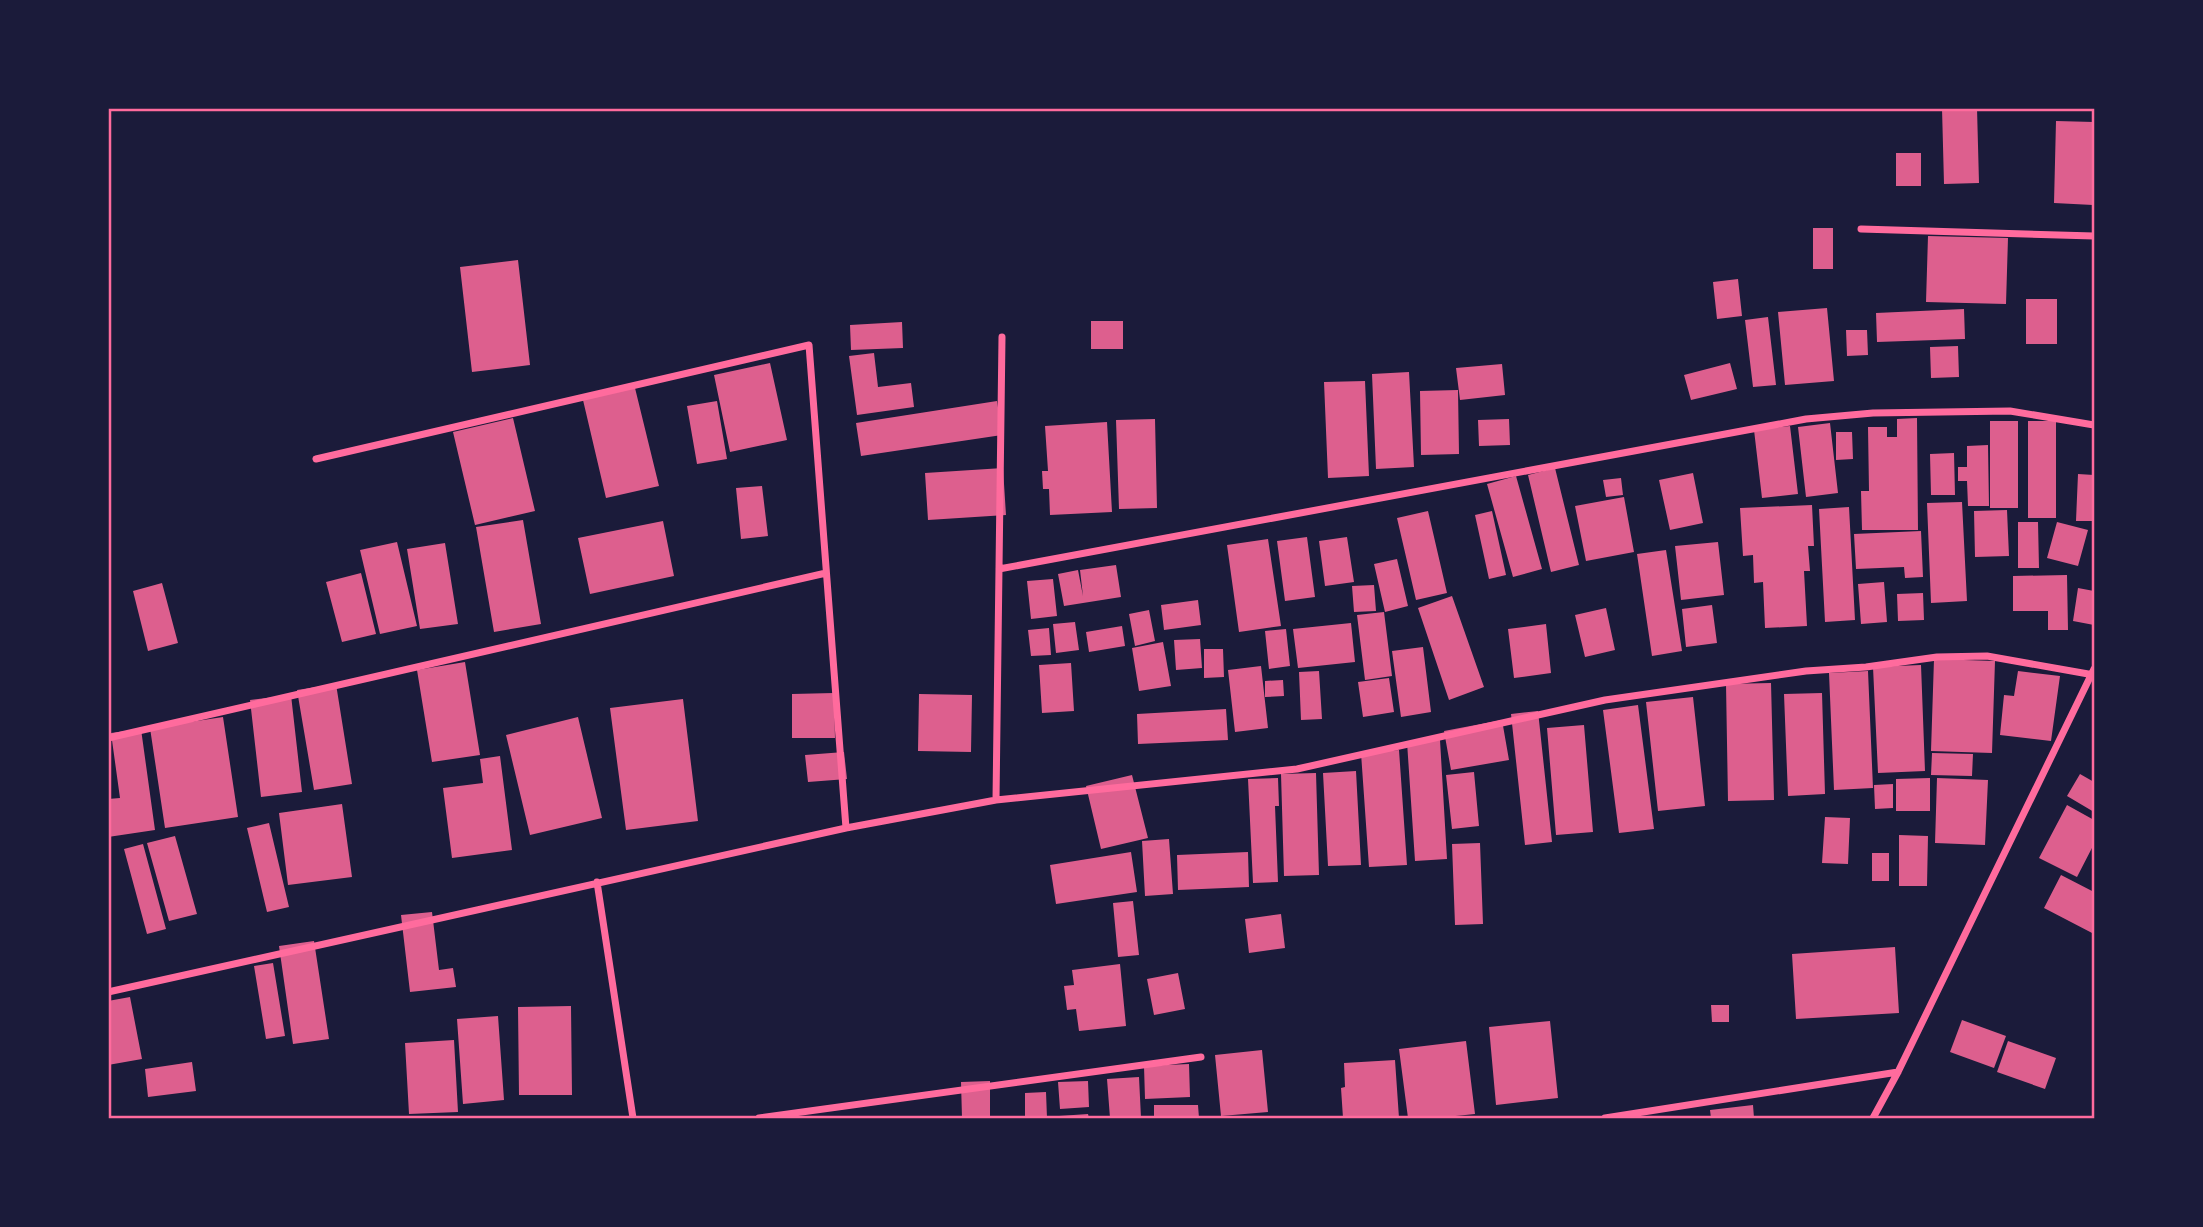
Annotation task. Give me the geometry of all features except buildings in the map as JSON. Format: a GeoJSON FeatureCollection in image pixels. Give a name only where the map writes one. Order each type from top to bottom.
{"type":"FeatureCollection","features":[{"type":"Feature","properties":{"kind":"street"},"geometry":{"type":"LineString","coordinates":[[1861,229],[2095,236]]}},
{"type":"Feature","properties":{"kind":"street"},"geometry":{"type":"LineString","coordinates":[[996,800],[1002,337]]}},
{"type":"Feature","properties":{"kind":"street"},"geometry":{"type":"LineString","coordinates":[[316,459],[809,345],[846,828]]}},
{"type":"Feature","properties":{"kind":"street"},"geometry":{"type":"LineString","coordinates":[[999,569],[1806,419],[1873,413],[2010,411],[2095,425]]}},
{"type":"Feature","properties":{"kind":"street"},"geometry":{"type":"LineString","coordinates":[[108,738],[826,573]]}},
{"type":"Feature","properties":{"kind":"street"},"geometry":{"type":"LineString","coordinates":[[108,992],[846,828],[996,800],[1297,769],[1605,701],[1806,671],[1866,667],[1937,657],[1987,656],[2094,673],[1873,1118]]}},
{"type":"Feature","properties":{"kind":"street"},"geometry":{"type":"LineString","coordinates":[[597,882],[633,1118]]}},
{"type":"Feature","properties":{"kind":"street"},"geometry":{"type":"LineString","coordinates":[[759,1118],[1201,1057]]}},
{"type":"Feature","properties":{"kind":"street"},"geometry":{"type":"LineString","coordinates":[[1605,1118],[1898,1072]]}}]}
